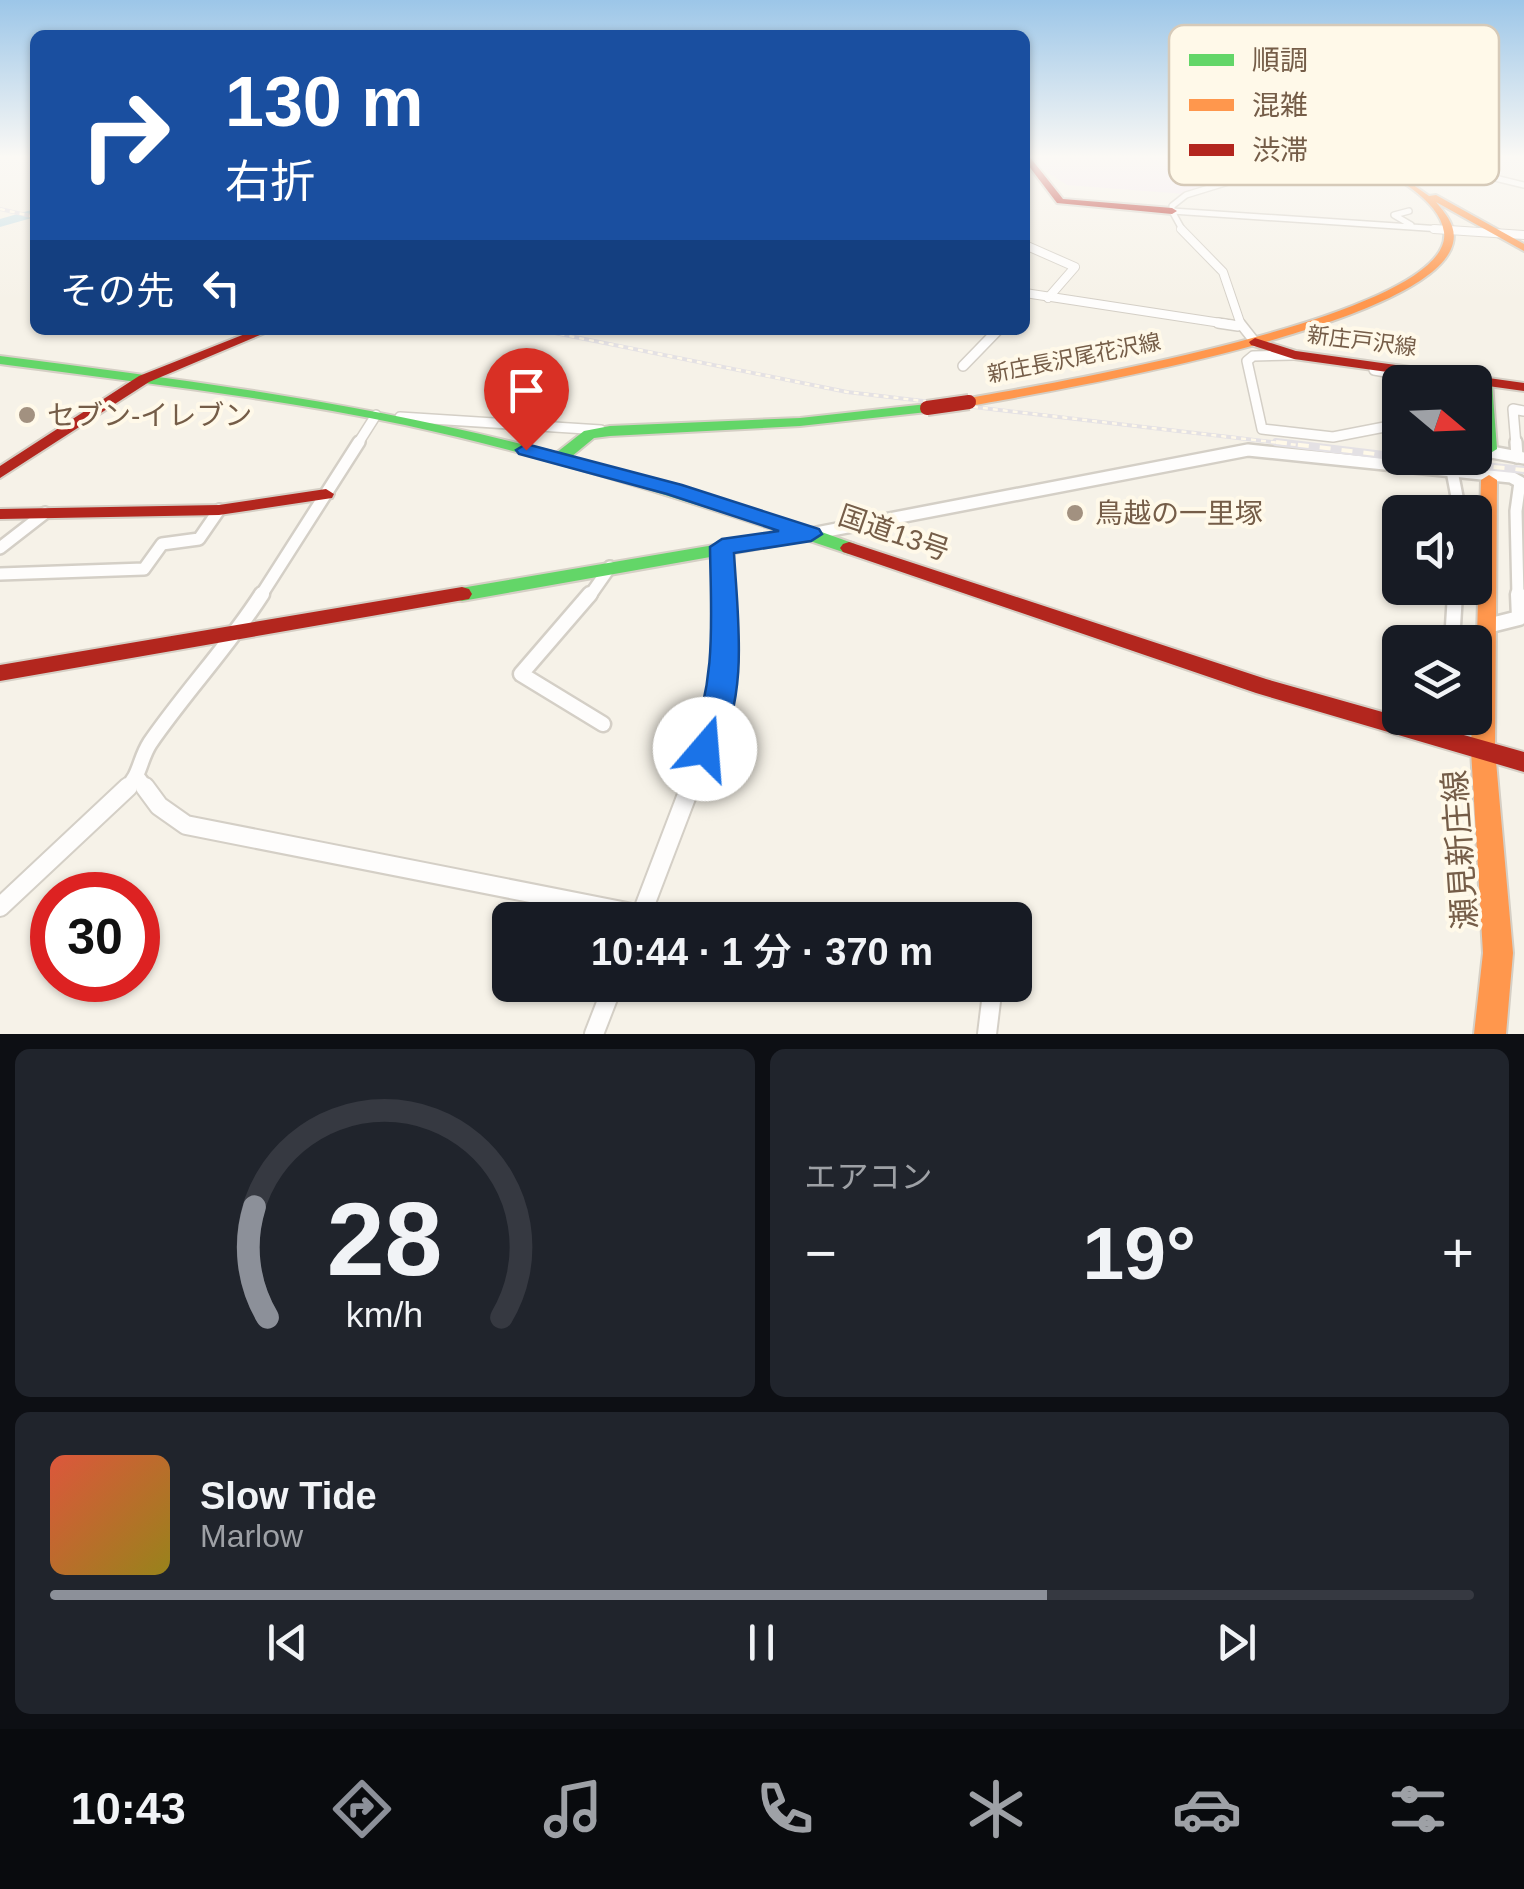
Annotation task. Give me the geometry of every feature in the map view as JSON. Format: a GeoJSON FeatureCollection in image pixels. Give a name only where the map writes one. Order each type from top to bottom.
{"type":"FeatureCollection","features":[{"type":"Feature","properties":{"kind":"main road"},"geometry":{"type":"LineString","coordinates":[[1096,204],[1172,211]]}},
{"type":"Feature","properties":{"kind":"main road"},"geometry":{"type":"LineString","coordinates":[[1433,204],[1447,230]]}},
{"type":"Feature","properties":{"kind":"main road"},"geometry":{"type":"LineString","coordinates":[[1444,204],[1524,248]]}},
{"type":"Feature","properties":{"kind":"main road","name":"新庄長沢尾花沢線"},"geometry":{"type":"LineString","coordinates":[[560,458],[589,434],[610,430],[784,423],[928,408],[1255,342],[1405,290],[1442,257],[1449,245],[1447,230]]}},
{"type":"Feature","properties":{"kind":"main road"},"geometry":{"type":"LineString","coordinates":[[0,473],[211,335]]}},
{"type":"Feature","properties":{"kind":"main road"},"geometry":{"type":"LineString","coordinates":[[144,379],[254,335]]}},
{"type":"Feature","properties":{"kind":"main road","name":"新庄戸沢線"},"geometry":{"type":"LineString","coordinates":[[1255,342],[1294,354],[1382,365]]}},
{"type":"Feature","properties":{"kind":"main road","name":"国道13号"},"geometry":{"type":"LineString","coordinates":[[0,360],[378,415],[560,458],[674,489],[1228,676],[1524,762]]}},
{"type":"Feature","properties":{"kind":"main road","name":"新庄戸沢線"},"geometry":{"type":"LineString","coordinates":[[1492,384],[1524,387]]}},
{"type":"Feature","properties":{"kind":"main road","name":"瀬見新庄線"},"geometry":{"type":"LineString","coordinates":[[1488,625],[1489,480]]}},
{"type":"Feature","properties":{"kind":"main road"},"geometry":{"type":"LineString","coordinates":[[0,514],[220,510],[326,494]]}},
{"type":"Feature","properties":{"kind":"main road"},"geometry":{"type":"LineString","coordinates":[[0,673],[811,534]]}},
{"type":"Feature","properties":{"kind":"main road","name":"瀬見新庄線"},"geometry":{"type":"LineString","coordinates":[[1482,735],[1498,953],[1490,1034]]}},
{"type":"Feature","properties":{"kind":"street"},"geometry":{"type":"LineString","coordinates":[[1174,204],[1172,211],[1185,234],[1224,273],[1238,326],[1255,342]]}},
{"type":"Feature","properties":{"kind":"street"},"geometry":{"type":"LineString","coordinates":[[1172,211],[1524,235]]}},
{"type":"Feature","properties":{"kind":"street"},"geometry":{"type":"LineString","coordinates":[[1409,211],[1394,215],[1417,228]]}},
{"type":"Feature","properties":{"kind":"street"},"geometry":{"type":"LineString","coordinates":[[1030,247],[1074,267],[1048,298]]}},
{"type":"Feature","properties":{"kind":"street"},"geometry":{"type":"LineString","coordinates":[[1030,294],[1238,326]]}},
{"type":"Feature","properties":{"kind":"street"},"geometry":{"type":"LineString","coordinates":[[963,366],[993,335]]}},
{"type":"Feature","properties":{"kind":"street"},"geometry":{"type":"LineString","coordinates":[[1294,354],[1253,356],[1246,361],[1262,429],[1333,437],[1382,427]]}},
{"type":"Feature","properties":{"kind":"street"},"geometry":{"type":"LineString","coordinates":[[1352,360],[1382,371]]}},
{"type":"Feature","properties":{"kind":"street"},"geometry":{"type":"LineString","coordinates":[[1492,451],[1521,458],[1513,408],[1524,411]]}},
{"type":"Feature","properties":{"kind":"street"},"geometry":{"type":"LineString","coordinates":[[0,907],[138,778],[147,747],[238,632],[378,415],[610,430]]}},
{"type":"Feature","properties":{"kind":"street"},"geometry":{"type":"LineString","coordinates":[[811,534],[1248,450],[1382,464]]}},
{"type":"Feature","properties":{"kind":"street"},"geometry":{"type":"LineString","coordinates":[[1491,475],[1520,482],[1516,512],[1519,618],[1492,625]]}},
{"type":"Feature","properties":{"kind":"street"},"geometry":{"type":"LineString","coordinates":[[0,574],[144,569],[162,544],[199,539],[220,510]]}},
{"type":"Feature","properties":{"kind":"street"},"geometry":{"type":"LineString","coordinates":[[0,548],[45,513]]}},
{"type":"Feature","properties":{"kind":"street"},"geometry":{"type":"LineString","coordinates":[[647,902],[718,716],[726,669],[722,547]]}},
{"type":"Feature","properties":{"kind":"street"},"geometry":{"type":"LineString","coordinates":[[602,724],[521,674],[574,617],[610,567]]}},
{"type":"Feature","properties":{"kind":"street"},"geometry":{"type":"LineString","coordinates":[[138,778],[158,806],[186,825],[567,902]]}},
{"type":"Feature","properties":{"kind":"street"},"geometry":{"type":"LineString","coordinates":[[594,1034],[606,1002]]}},
{"type":"Feature","properties":{"kind":"street"},"geometry":{"type":"LineString","coordinates":[[987,1034],[990,1002]]}},
{"type":"Feature","properties":{"kind":"waterway"},"geometry":{"type":"LineString","coordinates":[[0,223],[30,214]]}},
{"type":"Feature","properties":{"kind":"railway"},"geometry":{"type":"LineString","coordinates":[[0,209],[30,216]]}},
{"type":"Feature","properties":{"kind":"railway"},"geometry":{"type":"LineString","coordinates":[[565,335],[847,392],[1297,445]]}},
{"type":"Feature","properties":{"kind":"railway"},"geometry":{"type":"LineString","coordinates":[[1276,442],[1382,455]]}},
{"type":"Feature","properties":{"kind":"railway"},"geometry":{"type":"LineString","coordinates":[[1492,467],[1524,470]]}},
{"type":"Feature","properties":{"kind":"traffic: fast"},"geometry":{"type":"LineString","coordinates":[[0,360],[254,394],[405,421],[573,463],[849,548]]}},
{"type":"Feature","properties":{"kind":"traffic: fast"},"geometry":{"type":"LineString","coordinates":[[560,458],[589,434],[610,431],[800,422],[927,408]]}},
{"type":"Feature","properties":{"kind":"traffic: fast"},"geometry":{"type":"LineString","coordinates":[[462,594],[810,534]]}},
{"type":"Feature","properties":{"kind":"traffic: slow"},"geometry":{"type":"LineString","coordinates":[[969,402],[1229,348],[1372,303],[1422,276],[1448,247],[1450,233],[1433,204]]}},
{"type":"Feature","properties":{"kind":"traffic: slow"},"geometry":{"type":"LineString","coordinates":[[1446,204],[1524,248]]}},
{"type":"Feature","properties":{"kind":"traffic: slow"},"geometry":{"type":"LineString","coordinates":[[1489,480],[1483,750],[1498,953],[1490,1034]]}},
{"type":"Feature","properties":{"kind":"traffic: jam"},"geometry":{"type":"LineString","coordinates":[[1096,204],[1172,211]]}},
{"type":"Feature","properties":{"kind":"traffic: jam"},"geometry":{"type":"LineString","coordinates":[[0,473],[144,379],[254,335]]}},
{"type":"Feature","properties":{"kind":"traffic: jam"},"geometry":{"type":"LineString","coordinates":[[1255,342],[1294,355],[1524,387]]}},
{"type":"Feature","properties":{"kind":"traffic: jam"},"geometry":{"type":"LineString","coordinates":[[927,408],[969,402]]}},
{"type":"Feature","properties":{"kind":"traffic: jam"},"geometry":{"type":"LineString","coordinates":[[0,514],[219,510],[326,494]]}},
{"type":"Feature","properties":{"kind":"traffic: jam"},"geometry":{"type":"LineString","coordinates":[[849,548],[1264,687],[1524,762]]}},
{"type":"Feature","properties":{"kind":"traffic: jam"},"geometry":{"type":"LineString","coordinates":[[0,673],[462,594]]}},
{"type":"Feature","properties":{"kind":"place","name":"セブン-イレブン"},"geometry":{"type":"Point","coordinates":[27,415]}},
{"type":"Feature","properties":{"kind":"place","name":"鳥越の一里塚"},"geometry":{"type":"Point","coordinates":[1075,513]}},
{"type":"Feature","properties":{"kind":"route"},"geometry":{"type":"LineString","coordinates":[[526,450],[674,489],[811,534],[722,547],[726,669],[718,716],[705,749]]}}]}
